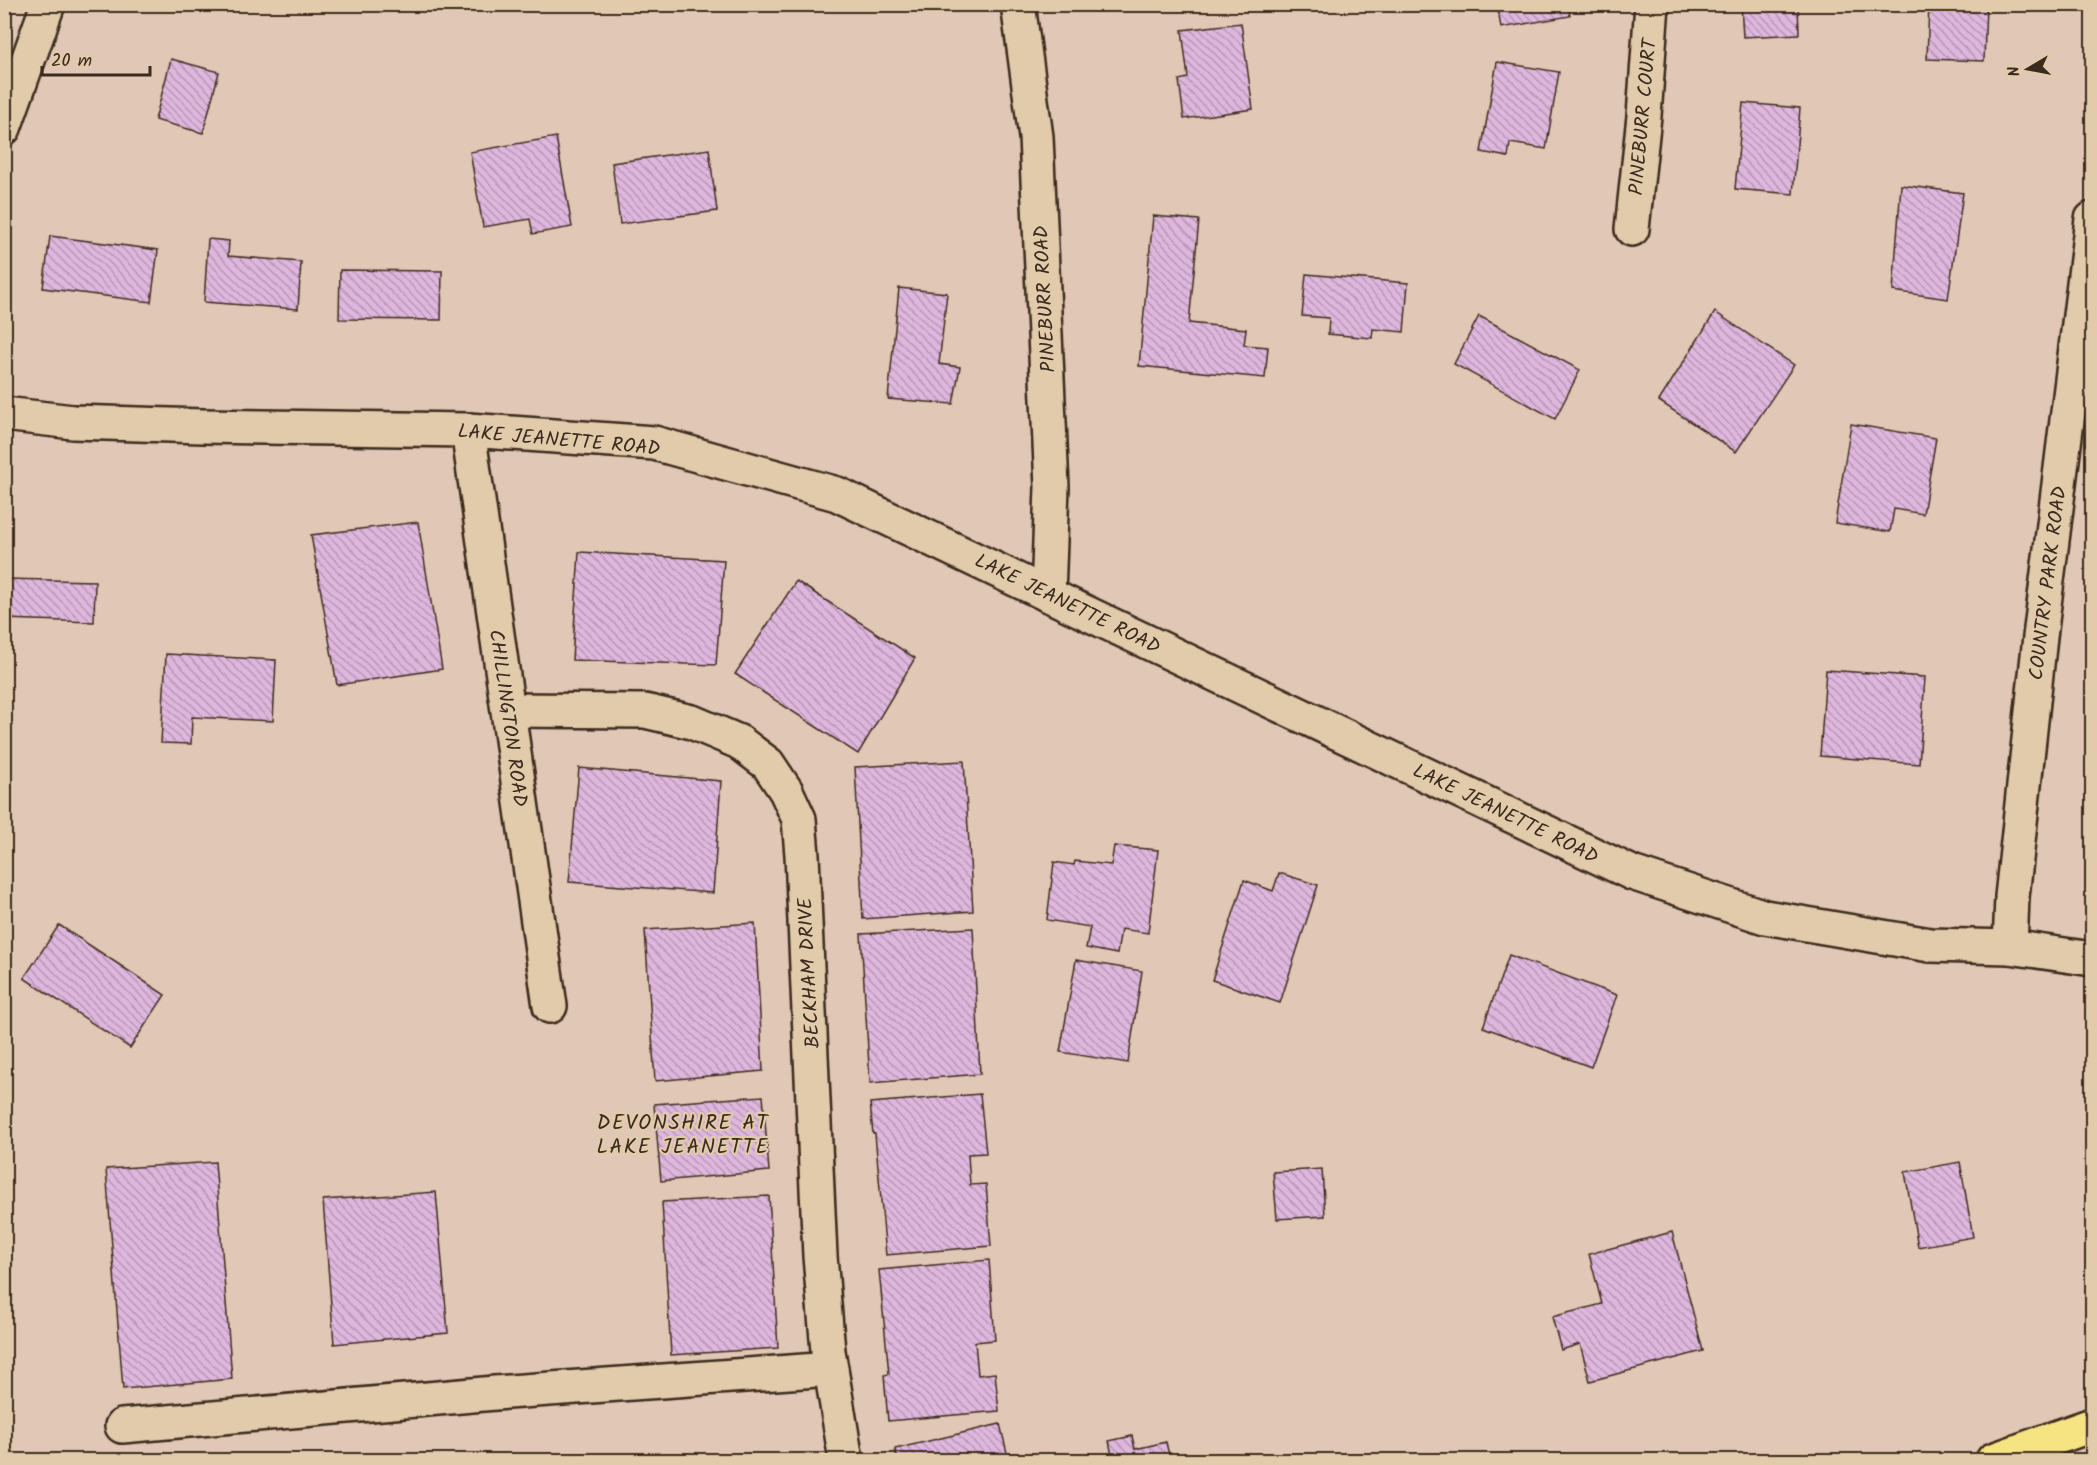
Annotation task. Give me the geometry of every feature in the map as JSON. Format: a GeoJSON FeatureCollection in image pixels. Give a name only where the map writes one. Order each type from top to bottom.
{"type":"FeatureCollection","features":[{"type":"Feature","properties":{"kind":"main road"},"geometry":{"type":"LineString","coordinates":[[1993,1461],[2092,1425]]}},
{"type":"Feature","properties":{"kind":"street"},"geometry":{"type":"LineString","coordinates":[[4,128],[48,4]]}},
{"type":"Feature","properties":{"kind":"street","name":"PINEBURR ROAD"},"geometry":{"type":"LineString","coordinates":[[1018,4],[1036,137],[1052,487],[1048,595]]}},
{"type":"Feature","properties":{"kind":"street","name":"PINEBURR COURT"},"geometry":{"type":"LineString","coordinates":[[1632,229],[1644,116],[1652,4]]}},
{"type":"Feature","properties":{"kind":"street","name":"COUNTRY PARK ROAD"},"geometry":{"type":"LineString","coordinates":[[2010,948],[2012,897],[2038,649],[2090,262],[2092,219]]}},
{"type":"Feature","properties":{"kind":"street","name":"LAKE JEANETTE ROAD"},"geometry":{"type":"LineString","coordinates":[[4,414],[73,422],[468,430],[654,443],[837,494],[1632,873],[1765,917],[1930,945],[2010,948],[2092,959]]}},
{"type":"Feature","properties":{"kind":"street","name":"CHILLINGTON ROAD"},"geometry":{"type":"LineString","coordinates":[[468,430],[550,1006]]}},
{"type":"Feature","properties":{"kind":"street","name":"BECKHAM DRIVE"},"geometry":{"type":"LineString","coordinates":[[508,710],[645,711],[692,722],[739,742],[768,764],[786,791],[799,819],[820,1256],[831,1369],[846,1461]]}},
{"type":"Feature","properties":{"kind":"street"},"geometry":{"type":"LineString","coordinates":[[122,1426],[495,1393],[831,1369]]}},
{"type":"Feature","properties":{"kind":"building"},"geometry":{"type":"Polygon","coordinates":[[[1497,4],[1568,4],[1570,16],[1501,28],[1497,4]]]}},
{"type":"Feature","properties":{"kind":"building"},"geometry":{"type":"Polygon","coordinates":[[[1741,4],[1798,4],[1799,34],[1743,37],[1741,4]]]}},
{"type":"Feature","properties":{"kind":"building"},"geometry":{"type":"Polygon","coordinates":[[[1929,4],[1986,4],[1984,61],[1927,59],[1929,4]]]}},
{"type":"Feature","properties":{"kind":"building"},"geometry":{"type":"Polygon","coordinates":[[[1241,23],[1253,109],[1184,119],[1179,80],[1188,78],[1182,30],[1241,23]]]}},
{"type":"Feature","properties":{"kind":"building"},"geometry":{"type":"Polygon","coordinates":[[[171,59],[219,72],[203,133],[155,120],[171,59]]]}},
{"type":"Feature","properties":{"kind":"building"},"geometry":{"type":"Polygon","coordinates":[[[1497,62],[1559,72],[1546,149],[1510,143],[1508,157],[1481,152],[1497,62]]]}},
{"type":"Feature","properties":{"kind":"building"},"geometry":{"type":"Polygon","coordinates":[[[1743,103],[1800,108],[1793,194],[1735,189],[1743,103]]]}},
{"type":"Feature","properties":{"kind":"building"},"geometry":{"type":"Polygon","coordinates":[[[556,137],[572,227],[533,234],[530,219],[483,227],[470,152],[556,137]]]}},
{"type":"Feature","properties":{"kind":"building"},"geometry":{"type":"Polygon","coordinates":[[[709,149],[717,211],[620,224],[612,163],[709,149]]]}},
{"type":"Feature","properties":{"kind":"building"},"geometry":{"type":"Polygon","coordinates":[[[1901,185],[1963,193],[1948,299],[1893,291],[1901,185]]]}},
{"type":"Feature","properties":{"kind":"building"},"geometry":{"type":"Polygon","coordinates":[[[1153,216],[1199,220],[1189,323],[1246,329],[1244,345],[1268,347],[1265,378],[1139,366],[1153,216]]]}},
{"type":"Feature","properties":{"kind":"building"},"geometry":{"type":"Polygon","coordinates":[[[50,236],[158,250],[151,302],[43,288],[50,236]]]}},
{"type":"Feature","properties":{"kind":"building"},"geometry":{"type":"Polygon","coordinates":[[[208,239],[229,241],[228,256],[301,262],[298,309],[204,302],[208,239]]]}},
{"type":"Feature","properties":{"kind":"building"},"geometry":{"type":"Polygon","coordinates":[[[340,270],[442,271],[441,320],[339,319],[340,270]]]}},
{"type":"Feature","properties":{"kind":"building"},"geometry":{"type":"Polygon","coordinates":[[[1306,274],[1408,283],[1404,332],[1373,329],[1372,338],[1328,334],[1329,318],[1302,316],[1306,274]]]}},
{"type":"Feature","properties":{"kind":"building"},"geometry":{"type":"Polygon","coordinates":[[[899,288],[947,293],[939,364],[960,367],[953,404],[888,399],[899,288]]]}},
{"type":"Feature","properties":{"kind":"building"},"geometry":{"type":"Polygon","coordinates":[[[1715,312],[1794,365],[1736,452],[1659,401],[1715,312]]]}},
{"type":"Feature","properties":{"kind":"building"},"geometry":{"type":"Polygon","coordinates":[[[1479,316],[1580,370],[1555,419],[1454,364],[1479,316]]]}},
{"type":"Feature","properties":{"kind":"building"},"geometry":{"type":"Polygon","coordinates":[[[1851,424],[1936,438],[1923,514],[1894,509],[1890,532],[1835,523],[1851,424]]]}},
{"type":"Feature","properties":{"kind":"building"},"geometry":{"type":"Polygon","coordinates":[[[418,522],[442,669],[337,685],[311,535],[418,522]]]}},
{"type":"Feature","properties":{"kind":"building"},"geometry":{"type":"Polygon","coordinates":[[[579,552],[724,560],[716,665],[572,660],[579,552]]]}},
{"type":"Feature","properties":{"kind":"building"},"geometry":{"type":"Polygon","coordinates":[[[4,579],[95,581],[94,622],[4,619],[4,579]]]}},
{"type":"Feature","properties":{"kind":"building"},"geometry":{"type":"Polygon","coordinates":[[[796,581],[915,658],[858,754],[735,674],[796,581]]]}},
{"type":"Feature","properties":{"kind":"building"},"geometry":{"type":"Polygon","coordinates":[[[166,654],[276,660],[273,721],[192,717],[191,744],[161,743],[166,654]]]}},
{"type":"Feature","properties":{"kind":"building"},"geometry":{"type":"Polygon","coordinates":[[[1826,670],[1925,677],[1919,764],[1820,756],[1826,670]]]}},
{"type":"Feature","properties":{"kind":"building"},"geometry":{"type":"Polygon","coordinates":[[[964,761],[973,911],[863,919],[855,767],[964,761]]]}},
{"type":"Feature","properties":{"kind":"building"},"geometry":{"type":"Polygon","coordinates":[[[579,768],[721,781],[713,893],[569,882],[579,768]]]}},
{"type":"Feature","properties":{"kind":"building"},"geometry":{"type":"Polygon","coordinates":[[[1114,846],[1158,850],[1148,933],[1121,929],[1117,954],[1086,948],[1090,927],[1047,920],[1054,862],[1074,865],[1075,861],[1111,865],[1114,846]]]}},
{"type":"Feature","properties":{"kind":"building"},"geometry":{"type":"Polygon","coordinates":[[[1279,873],[1318,885],[1280,1003],[1212,980],[1244,880],[1273,891],[1279,873]]]}},
{"type":"Feature","properties":{"kind":"building"},"geometry":{"type":"Polygon","coordinates":[[[755,923],[763,1071],[655,1081],[645,930],[755,923]]]}},
{"type":"Feature","properties":{"kind":"building"},"geometry":{"type":"Polygon","coordinates":[[[59,925],[165,995],[130,1048],[24,978],[59,925]]]}},
{"type":"Feature","properties":{"kind":"building"},"geometry":{"type":"Polygon","coordinates":[[[973,928],[980,1074],[870,1083],[861,934],[973,928]]]}},
{"type":"Feature","properties":{"kind":"building"},"geometry":{"type":"Polygon","coordinates":[[[1509,955],[1617,995],[1591,1067],[1483,1027],[1509,955]]]}},
{"type":"Feature","properties":{"kind":"building"},"geometry":{"type":"Polygon","coordinates":[[[1076,960],[1142,971],[1128,1063],[1060,1052],[1076,960]]]}},
{"type":"Feature","properties":{"kind":"building"},"geometry":{"type":"Polygon","coordinates":[[[980,1094],[986,1153],[968,1154],[970,1185],[986,1184],[991,1246],[886,1255],[870,1103],[980,1094]]]}},
{"type":"Feature","properties":{"kind":"building"},"geometry":{"type":"Polygon","coordinates":[[[763,1096],[769,1171],[661,1181],[654,1104],[763,1096]]]}},
{"type":"Feature","properties":{"kind":"building"},"geometry":{"type":"Polygon","coordinates":[[[215,1162],[232,1379],[123,1389],[106,1169],[215,1162]]]}},
{"type":"Feature","properties":{"kind":"building"},"geometry":{"type":"Polygon","coordinates":[[[1960,1162],[1973,1237],[1918,1247],[1905,1172],[1960,1162]]]}},
{"type":"Feature","properties":{"kind":"building"},"geometry":{"type":"Polygon","coordinates":[[[1322,1169],[1325,1216],[1277,1219],[1273,1172],[1322,1169]]]}},
{"type":"Feature","properties":{"kind":"building"},"geometry":{"type":"Polygon","coordinates":[[[436,1192],[448,1333],[334,1344],[323,1200],[436,1192]]]}},
{"type":"Feature","properties":{"kind":"building"},"geometry":{"type":"Polygon","coordinates":[[[769,1196],[778,1348],[671,1355],[662,1202],[769,1196]]]}},
{"type":"Feature","properties":{"kind":"building"},"geometry":{"type":"Polygon","coordinates":[[[1672,1232],[1703,1351],[1590,1381],[1580,1344],[1561,1350],[1552,1317],[1602,1304],[1589,1254],[1672,1232]]]}},
{"type":"Feature","properties":{"kind":"building"},"geometry":{"type":"Polygon","coordinates":[[[989,1260],[995,1340],[975,1342],[978,1375],[995,1373],[999,1411],[888,1421],[884,1375],[889,1374],[879,1270],[989,1260]]]}},
{"type":"Feature","properties":{"kind":"building"},"geometry":{"type":"Polygon","coordinates":[[[1000,1424],[1008,1457],[995,1460],[898,1460],[895,1449],[1000,1424]]]}},
{"type":"Feature","properties":{"kind":"building"},"geometry":{"type":"Polygon","coordinates":[[[1132,1436],[1135,1449],[1166,1442],[1170,1460],[1113,1460],[1109,1441],[1132,1436]]]}},
{"type":"Feature","properties":{"kind":"district","name":"DEVONSHIRE AT LAKE JEANETTE"},"geometry":{"type":"Point","coordinates":[683,1134]}}]}
